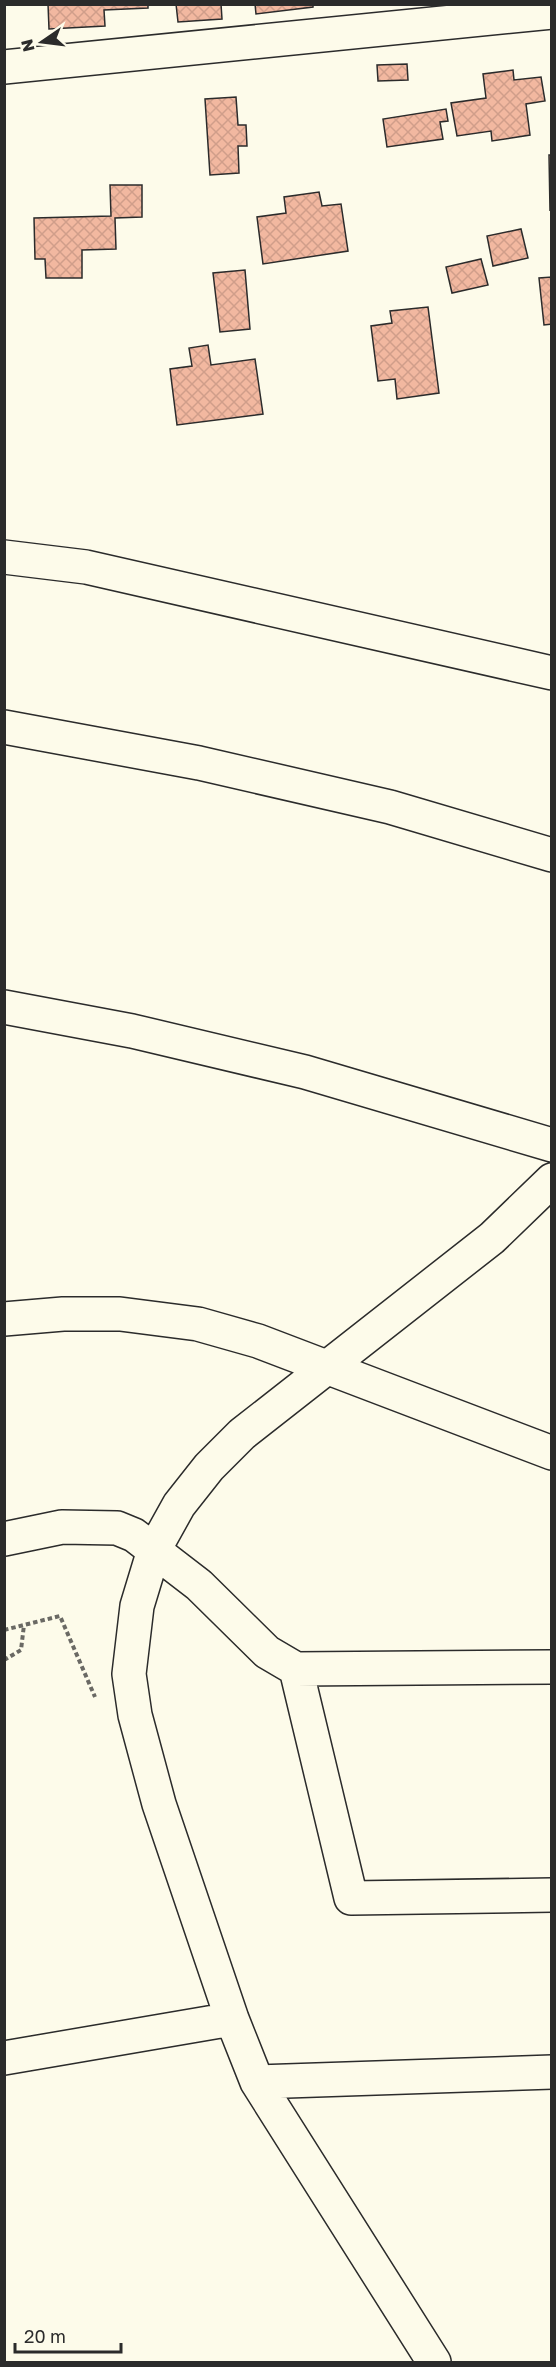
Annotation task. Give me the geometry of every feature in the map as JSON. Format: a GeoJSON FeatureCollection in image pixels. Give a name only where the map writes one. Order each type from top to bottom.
{"type":"FeatureCollection","features":[{"type":"Feature","properties":{"kind":"street"},"geometry":{"type":"LineString","coordinates":[[4,67],[552,12]]}},
{"type":"Feature","properties":{"kind":"street"},"geometry":{"type":"LineString","coordinates":[[4,557],[86,567],[552,673]]}},
{"type":"Feature","properties":{"kind":"street"},"geometry":{"type":"LineString","coordinates":[[4,727],[199,763],[390,807],[552,855]]}},
{"type":"Feature","properties":{"kind":"street"},"geometry":{"type":"LineString","coordinates":[[4,1006],[132,1031],[305,1072],[552,1145]]}},
{"type":"Feature","properties":{"kind":"street"},"geometry":{"type":"LineString","coordinates":[[434,2362],[257,2082],[232,2019],[159,1804],[135,1714],[129,1674],[137,1606],[154,1550],[179,1505],[209,1467],[242,1434],[326,1366],[368,1337],[492,1238],[552,1180]]}},
{"type":"Feature","properties":{"kind":"street"},"geometry":{"type":"LineString","coordinates":[[4,1319],[63,1314],[120,1314],[198,1324],[258,1341],[552,1453]]}},
{"type":"Feature","properties":{"kind":"street"},"geometry":{"type":"LineString","coordinates":[[4,1539],[63,1527],[117,1528],[134,1535],[199,1585],[267,1652],[296,1669],[552,1667]]}},
{"type":"Feature","properties":{"kind":"street"},"geometry":{"type":"LineString","coordinates":[[296,1669],[351,1898],[552,1895]]}},
{"type":"Feature","properties":{"kind":"street"},"geometry":{"type":"LineString","coordinates":[[4,2058],[232,2019]]}},
{"type":"Feature","properties":{"kind":"street"},"geometry":{"type":"LineString","coordinates":[[257,2082],[552,2073]]}},
{"type":"Feature","properties":{"kind":"path"},"geometry":{"type":"LineString","coordinates":[[4,1630],[60,1616],[104,1716],[135,1714]]}},
{"type":"Feature","properties":{"kind":"path"},"geometry":{"type":"LineString","coordinates":[[4,1660],[21,1650],[24,1625]]}},
{"type":"Feature","properties":{"kind":"building"},"geometry":{"type":"Polygon","coordinates":[[[48,4],[148,4],[148,8],[104,10],[105,26],[49,29],[48,4]]]}},
{"type":"Feature","properties":{"kind":"building"},"geometry":{"type":"Polygon","coordinates":[[[176,4],[221,4],[222,19],[178,22],[176,4]]]}},
{"type":"Feature","properties":{"kind":"building"},"geometry":{"type":"Polygon","coordinates":[[[255,4],[313,4],[313,7],[256,14],[255,4]]]}},
{"type":"Feature","properties":{"kind":"building"},"geometry":{"type":"Polygon","coordinates":[[[407,64],[408,80],[378,81],[377,65],[407,64]]]}},
{"type":"Feature","properties":{"kind":"building"},"geometry":{"type":"Polygon","coordinates":[[[513,70],[514,80],[541,77],[545,101],[526,104],[530,135],[492,141],[491,131],[457,136],[451,103],[486,98],[483,74],[513,70]]]}},
{"type":"Feature","properties":{"kind":"building"},"geometry":{"type":"Polygon","coordinates":[[[236,97],[238,125],[246,125],[247,146],[238,146],[239,173],[210,175],[205,99],[236,97]]]}},
{"type":"Feature","properties":{"kind":"building"},"geometry":{"type":"Polygon","coordinates":[[[446,109],[448,121],[440,122],[443,139],[387,147],[383,119],[446,109]]]}},
{"type":"Feature","properties":{"kind":"building"},"geometry":{"type":"Polygon","coordinates":[[[549,155],[552,155],[550,211],[549,155]]]}},
{"type":"Feature","properties":{"kind":"building"},"geometry":{"type":"Polygon","coordinates":[[[110,185],[142,185],[142,217],[115,218],[116,249],[82,250],[82,278],[46,278],[45,259],[35,259],[34,218],[111,216],[110,185]]]}},
{"type":"Feature","properties":{"kind":"building"},"geometry":{"type":"Polygon","coordinates":[[[319,192],[322,206],[341,204],[348,251],[263,264],[257,217],[286,213],[284,197],[319,192]]]}},
{"type":"Feature","properties":{"kind":"building"},"geometry":{"type":"Polygon","coordinates":[[[521,229],[528,258],[493,266],[487,236],[521,229]]]}},
{"type":"Feature","properties":{"kind":"building"},"geometry":{"type":"Polygon","coordinates":[[[481,259],[488,285],[452,293],[446,267],[481,259]]]}},
{"type":"Feature","properties":{"kind":"building"},"geometry":{"type":"Polygon","coordinates":[[[245,270],[250,329],[220,332],[213,273],[245,270]]]}},
{"type":"Feature","properties":{"kind":"building"},"geometry":{"type":"Polygon","coordinates":[[[552,277],[552,324],[544,325],[539,278],[552,277]]]}},
{"type":"Feature","properties":{"kind":"building"},"geometry":{"type":"Polygon","coordinates":[[[428,307],[439,393],[397,399],[395,379],[378,381],[371,326],[392,323],[390,311],[428,307]]]}},
{"type":"Feature","properties":{"kind":"building"},"geometry":{"type":"Polygon","coordinates":[[[208,345],[211,365],[255,359],[263,414],[177,425],[170,369],[192,366],[189,348],[208,345]]]}}]}
